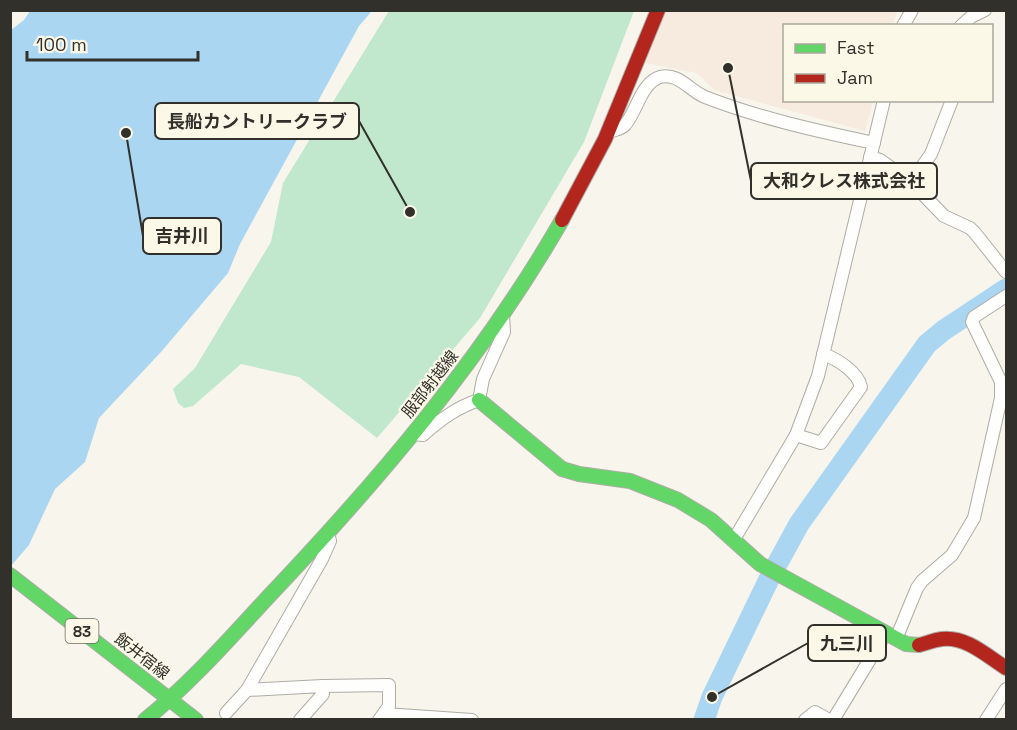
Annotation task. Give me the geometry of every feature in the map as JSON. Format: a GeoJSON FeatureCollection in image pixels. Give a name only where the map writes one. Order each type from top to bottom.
{"type":"FeatureCollection","features":[{"type":"Feature","properties":{"kind":"main road","name":"服部射越線"},"geometry":{"type":"LineString","coordinates":[[145,720],[171,699],[328,533],[412,434],[503,315],[557,228],[609,132],[658,10]]}},
{"type":"Feature","properties":{"kind":"main road"},"geometry":{"type":"LineString","coordinates":[[479,400],[562,469],[576,475],[630,482],[658,492],[709,517],[732,541],[760,564],[891,636],[913,646],[943,639],[962,641],[1006,668]]}},
{"type":"Feature","properties":{"kind":"main road","name":"飯井宿線"},"geometry":{"type":"LineString","coordinates":[[10,575],[196,720]]}},
{"type":"Feature","properties":{"kind":"street"},"geometry":{"type":"LineString","coordinates":[[904,24],[912,10]]}},
{"type":"Feature","properties":{"kind":"street"},"geometry":{"type":"LineString","coordinates":[[963,24],[985,10]]}},
{"type":"Feature","properties":{"kind":"street"},"geometry":{"type":"LineString","coordinates":[[609,132],[624,126],[647,87],[653,80],[662,76],[673,77],[702,96],[735,107],[801,127],[874,143]]}},
{"type":"Feature","properties":{"kind":"street"},"geometry":{"type":"LineString","coordinates":[[732,541],[796,435],[818,376],[884,102]]}},
{"type":"Feature","properties":{"kind":"street"},"geometry":{"type":"LineString","coordinates":[[911,182],[931,154],[951,102]]}},
{"type":"Feature","properties":{"kind":"street"},"geometry":{"type":"LineString","coordinates":[[870,157],[880,160],[911,182],[944,216],[970,228],[1006,272]]}},
{"type":"Feature","properties":{"kind":"street"},"geometry":{"type":"LineString","coordinates":[[805,720],[814,712],[831,720],[891,636],[917,588],[952,555],[974,518],[1001,398],[1001,382],[972,322],[974,317],[1006,296]]}},
{"type":"Feature","properties":{"kind":"street"},"geometry":{"type":"LineString","coordinates":[[412,434],[423,435],[462,405],[479,400],[483,379],[504,332],[503,315]]}},
{"type":"Feature","properties":{"kind":"street"},"geometry":{"type":"LineString","coordinates":[[796,435],[821,443],[861,387],[860,379],[834,357],[823,354]]}},
{"type":"Feature","properties":{"kind":"street"},"geometry":{"type":"LineString","coordinates":[[226,713],[247,690],[322,559],[330,541],[328,533]]}},
{"type":"Feature","properties":{"kind":"street"},"geometry":{"type":"LineString","coordinates":[[247,690],[389,685],[389,706],[382,717]]}},
{"type":"Feature","properties":{"kind":"street"},"geometry":{"type":"LineString","coordinates":[[300,720],[323,694],[323,686]]}},
{"type":"Feature","properties":{"kind":"street"},"geometry":{"type":"LineString","coordinates":[[986,720],[1006,689]]}},
{"type":"Feature","properties":{"kind":"street"},"geometry":{"type":"LineString","coordinates":[[382,717],[472,720]]}},
{"type":"Feature","properties":{"kind":"shaded area"},"geometry":{"type":"Polygon","coordinates":[[[664,11],[898,11],[892,24],[783,24],[783,102],[873,102],[865,131],[714,90],[697,73],[645,63],[664,11]]]}},
{"type":"Feature","properties":{"kind":"green space"},"geometry":{"type":"Polygon","coordinates":[[[389,11],[634,11],[584,142],[480,318],[377,438],[299,377],[241,364],[193,406],[184,408],[178,403],[173,389],[195,368],[271,242],[283,183],[389,11]]]}},
{"type":"Feature","properties":{"kind":"water"},"geometry":{"type":"Polygon","coordinates":[[[30,11],[372,11],[359,26],[240,244],[228,273],[161,352],[99,418],[85,462],[55,489],[29,545],[11,566],[11,30],[24,20],[30,11]]]}},
{"type":"Feature","properties":{"kind":"waterway"},"geometry":{"type":"LineString","coordinates":[[775,568],[799,524],[927,344],[1006,289]]}},
{"type":"Feature","properties":{"kind":"waterway"},"geometry":{"type":"LineString","coordinates":[[704,720],[712,697],[771,575]]}},
{"type":"Feature","properties":{"kind":"traffic: fast"},"geometry":{"type":"LineString","coordinates":[[145,720],[194,676],[225,644],[311,552],[389,462],[464,369],[531,271],[562,220]]}},
{"type":"Feature","properties":{"kind":"traffic: fast"},"geometry":{"type":"LineString","coordinates":[[479,400],[562,469],[579,474],[630,481],[678,500],[711,520],[760,564],[906,644],[919,645]]}},
{"type":"Feature","properties":{"kind":"traffic: fast"},"geometry":{"type":"LineString","coordinates":[[10,575],[196,720]]}},
{"type":"Feature","properties":{"kind":"traffic: jam"},"geometry":{"type":"LineString","coordinates":[[562,220],[605,139],[658,10]]}},
{"type":"Feature","properties":{"kind":"traffic: jam"},"geometry":{"type":"LineString","coordinates":[[919,645],[942,639],[959,641],[976,648],[1006,668]]}},
{"type":"Feature","properties":{"kind":"place","name":"大和クレス株式会社"},"geometry":{"type":"Point","coordinates":[728,68]}},
{"type":"Feature","properties":{"kind":"place","name":"吉井川"},"geometry":{"type":"Point","coordinates":[126,133]}},
{"type":"Feature","properties":{"kind":"place","name":"長船カントリークラブ"},"geometry":{"type":"Point","coordinates":[410,212]}},
{"type":"Feature","properties":{"kind":"place","name":"九三川"},"geometry":{"type":"Point","coordinates":[712,697]}}]}
